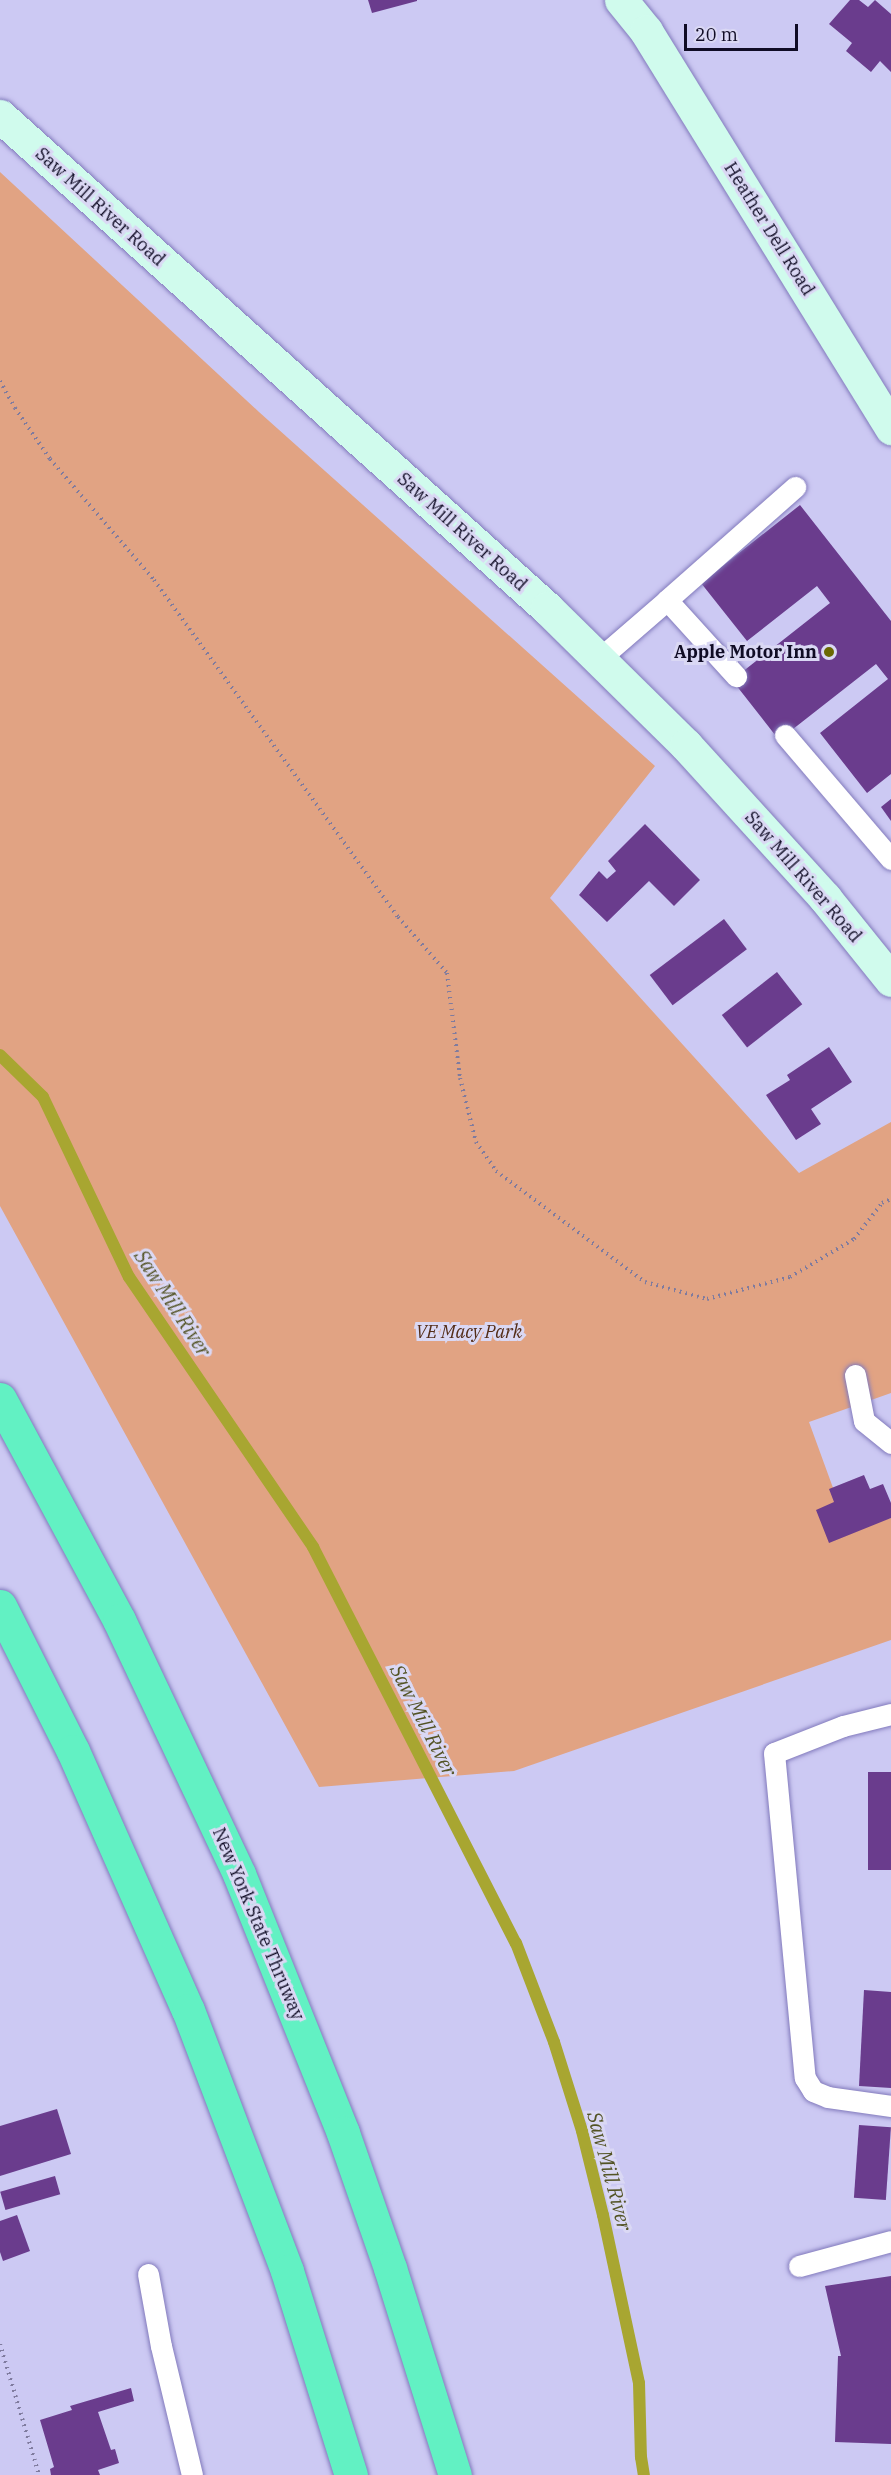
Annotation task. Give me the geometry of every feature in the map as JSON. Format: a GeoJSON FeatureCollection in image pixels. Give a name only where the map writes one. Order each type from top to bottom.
{"type":"FeatureCollection","features":[{"type":"Feature","properties":{"kind":"highway","name":"New York State Thruway"},"geometry":{"type":"LineString","coordinates":[[0,1399],[119,1620],[239,1874],[343,2133],[390,2268],[455,2475]]}},
{"type":"Feature","properties":{"kind":"highway"},"geometry":{"type":"LineString","coordinates":[[0,1606],[73,1751],[189,2010],[287,2271],[351,2475]]}},
{"type":"Feature","properties":{"kind":"main road","name":"Heather Dell Road"},"geometry":{"type":"LineString","coordinates":[[621,0],[647,16],[891,428]]}},
{"type":"Feature","properties":{"kind":"main road","name":"Saw Mill River Road"},"geometry":{"type":"LineString","coordinates":[[0,116],[547,608],[686,745],[889,972]]}},
{"type":"Feature","properties":{"kind":"lane"},"geometry":{"type":"LineString","coordinates":[[599,659],[795,487]]}},
{"type":"Feature","properties":{"kind":"lane"},"geometry":{"type":"LineString","coordinates":[[667,600],[736,676]]}},
{"type":"Feature","properties":{"kind":"lane"},"geometry":{"type":"LineString","coordinates":[[785,735],[891,859]]}},
{"type":"Feature","properties":{"kind":"lane"},"geometry":{"type":"LineString","coordinates":[[855,1375],[864,1421],[891,1443]]}},
{"type":"Feature","properties":{"kind":"lane"},"geometry":{"type":"LineString","coordinates":[[891,1714],[843,1726],[774,1753],[805,2079],[813,2091],[828,2097],[891,2106]]}},
{"type":"Feature","properties":{"kind":"lane"},"geometry":{"type":"LineString","coordinates":[[799,2266],[891,2241]]}},
{"type":"Feature","properties":{"kind":"lane"},"geometry":{"type":"LineString","coordinates":[[148,2274],[192,2475]]}},
{"type":"Feature","properties":{"kind":"path"},"geometry":{"type":"LineString","coordinates":[[0,381],[15,408],[50,459],[153,580],[398,917],[447,973],[460,1078],[473,1131],[476,1142],[496,1171],[645,1281],[707,1299],[790,1277],[854,1239],[882,1203],[891,1199]]}},
{"type":"Feature","properties":{"kind":"path"},"geometry":{"type":"LineString","coordinates":[[0,2344],[39,2475]]}},
{"type":"Feature","properties":{"kind":"green space","name":"VE Macy Park"},"geometry":{"type":"Polygon","coordinates":[[[0,172],[259,412],[655,766],[550,898],[799,1173],[891,1122],[891,1393],[809,1422],[848,1529],[891,1518],[891,1640],[514,1771],[319,1787],[0,1206],[0,172]]]}},
{"type":"Feature","properties":{"kind":"building"},"geometry":{"type":"Polygon","coordinates":[[[368,0],[417,0],[417,1],[372,13],[368,0]]]}},
{"type":"Feature","properties":{"kind":"building"},"geometry":{"type":"Polygon","coordinates":[[[850,0],[859,0],[868,7],[875,0],[891,14],[891,72],[880,61],[871,72],[846,51],[852,43],[829,24],[850,0]]]}},
{"type":"Feature","properties":{"kind":"building","name":"Apple Motor Inn"},"geometry":{"type":"Polygon","coordinates":[[[800,505],[891,621],[891,774],[867,793],[820,733],[888,679],[876,664],[779,740],[732,680],[830,603],[817,586],[747,641],[701,583],[800,505]]]}},
{"type":"Feature","properties":{"kind":"building"},"geometry":{"type":"Polygon","coordinates":[[[891,799],[891,821],[881,807],[891,799]]]}},
{"type":"Feature","properties":{"kind":"building"},"geometry":{"type":"Polygon","coordinates":[[[645,824],[700,880],[674,906],[649,881],[607,922],[579,895],[599,871],[607,879],[616,871],[608,861],[645,824]]]}},
{"type":"Feature","properties":{"kind":"building"},"geometry":{"type":"Polygon","coordinates":[[[724,919],[747,949],[673,1005],[650,975],[724,919]]]}},
{"type":"Feature","properties":{"kind":"building"},"geometry":{"type":"Polygon","coordinates":[[[777,972],[802,1004],[747,1047],[722,1015],[777,972]]]}},
{"type":"Feature","properties":{"kind":"building"},"geometry":{"type":"Polygon","coordinates":[[[829,1047],[852,1082],[811,1109],[821,1124],[796,1140],[766,1095],[790,1080],[787,1075],[829,1047]]]}},
{"type":"Feature","properties":{"kind":"building"},"geometry":{"type":"Polygon","coordinates":[[[864,1475],[870,1489],[883,1484],[891,1503],[891,1518],[829,1543],[816,1510],[834,1502],[829,1489],[864,1475]]]}},
{"type":"Feature","properties":{"kind":"building"},"geometry":{"type":"Polygon","coordinates":[[[868,1772],[891,1772],[891,1870],[868,1870],[868,1772]]]}},
{"type":"Feature","properties":{"kind":"building"},"geometry":{"type":"Polygon","coordinates":[[[864,1990],[891,1992],[891,2088],[859,2086],[864,1990]]]}},
{"type":"Feature","properties":{"kind":"building"},"geometry":{"type":"Polygon","coordinates":[[[57,2109],[71,2154],[0,2176],[0,2126],[57,2109]]]}},
{"type":"Feature","properties":{"kind":"building"},"geometry":{"type":"Polygon","coordinates":[[[859,2125],[891,2127],[886,2200],[854,2198],[859,2125]]]}},
{"type":"Feature","properties":{"kind":"building"},"geometry":{"type":"Polygon","coordinates":[[[55,2176],[60,2194],[5,2210],[0,2192],[55,2176]]]}},
{"type":"Feature","properties":{"kind":"building"},"geometry":{"type":"Polygon","coordinates":[[[17,2215],[30,2251],[3,2261],[0,2252],[0,2221],[17,2215]]]}},
{"type":"Feature","properties":{"kind":"building"},"geometry":{"type":"Polygon","coordinates":[[[891,2276],[891,2444],[835,2442],[838,2356],[841,2356],[825,2286],[891,2276]]]}},
{"type":"Feature","properties":{"kind":"building"},"geometry":{"type":"Polygon","coordinates":[[[131,2388],[134,2401],[98,2412],[111,2450],[115,2449],[119,2463],[98,2470],[100,2475],[51,2475],[50,2469],[54,2467],[40,2420],[72,2410],[70,2406],[131,2388]]]}},
{"type":"Feature","properties":{"kind":"waterway","name":"Saw Mill River"},"geometry":{"type":"LineString","coordinates":[[0,1055],[43,1097],[129,1277],[313,1547],[516,1943],[554,2042],[582,2131],[603,2215],[639,2383],[641,2457],[644,2475]]}},
{"type":"Feature","properties":{"kind":"place","name":"Apple Motor Inn"},"geometry":{"type":"Point","coordinates":[829,652]}}]}
